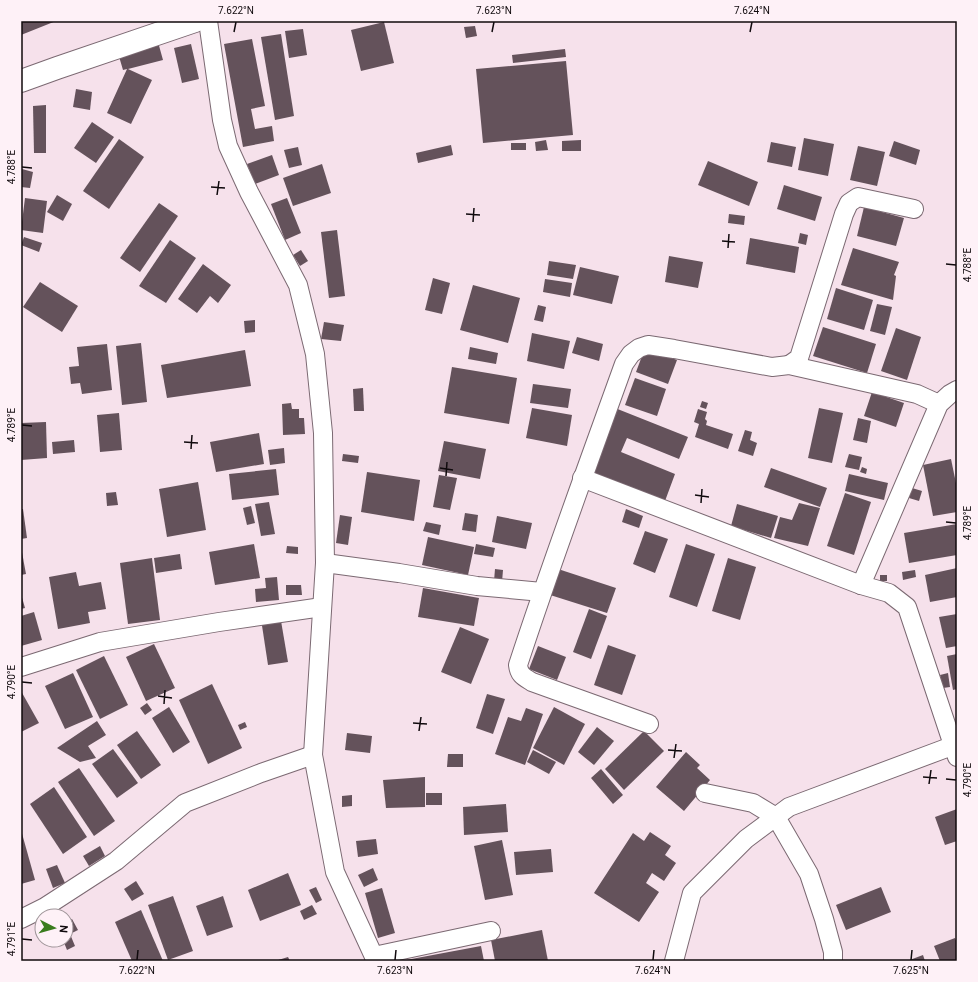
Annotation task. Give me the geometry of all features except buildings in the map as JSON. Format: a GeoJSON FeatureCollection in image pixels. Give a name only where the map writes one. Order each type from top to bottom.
{"type":"FeatureCollection","features":[{"type":"Feature","properties":{"kind":"main road"},"geometry":{"type":"LineString","coordinates":[[21,81],[195,21]]}},
{"type":"Feature","properties":{"kind":"street"},"geometry":{"type":"LineString","coordinates":[[208,21],[222,120],[228,146],[249,192],[298,286],[315,354],[323,433],[325,563],[313,755],[335,872],[375,958],[491,931]]}},
{"type":"Feature","properties":{"kind":"street"},"geometry":{"type":"LineString","coordinates":[[789,365],[799,358],[844,214],[849,203],[858,197],[914,209]]}},
{"type":"Feature","properties":{"kind":"street"},"geometry":{"type":"LineString","coordinates":[[649,724],[532,682],[522,676],[518,665],[582,478],[624,364],[631,354],[639,348],[648,345],[772,367],[789,365],[917,394],[939,404]]}},
{"type":"Feature","properties":{"kind":"street"},"geometry":{"type":"LineString","coordinates":[[861,585],[939,404],[957,390]]}},
{"type":"Feature","properties":{"kind":"street"},"geometry":{"type":"LineString","coordinates":[[582,478],[861,585],[889,593],[907,607],[917,633],[955,752],[789,807],[746,839],[692,894],[674,961]]}},
{"type":"Feature","properties":{"kind":"street"},"geometry":{"type":"LineString","coordinates":[[325,563],[399,572],[477,586],[542,592]]}},
{"type":"Feature","properties":{"kind":"street"},"geometry":{"type":"LineString","coordinates":[[21,667],[100,642],[219,622],[322,607]]}},
{"type":"Feature","properties":{"kind":"street"},"geometry":{"type":"LineString","coordinates":[[21,919],[45,907],[116,861],[185,803],[261,773],[313,755]]}},
{"type":"Feature","properties":{"kind":"street"},"geometry":{"type":"LineString","coordinates":[[705,793],[752,803],[776,817],[809,874],[824,919],[833,961]]}}]}
